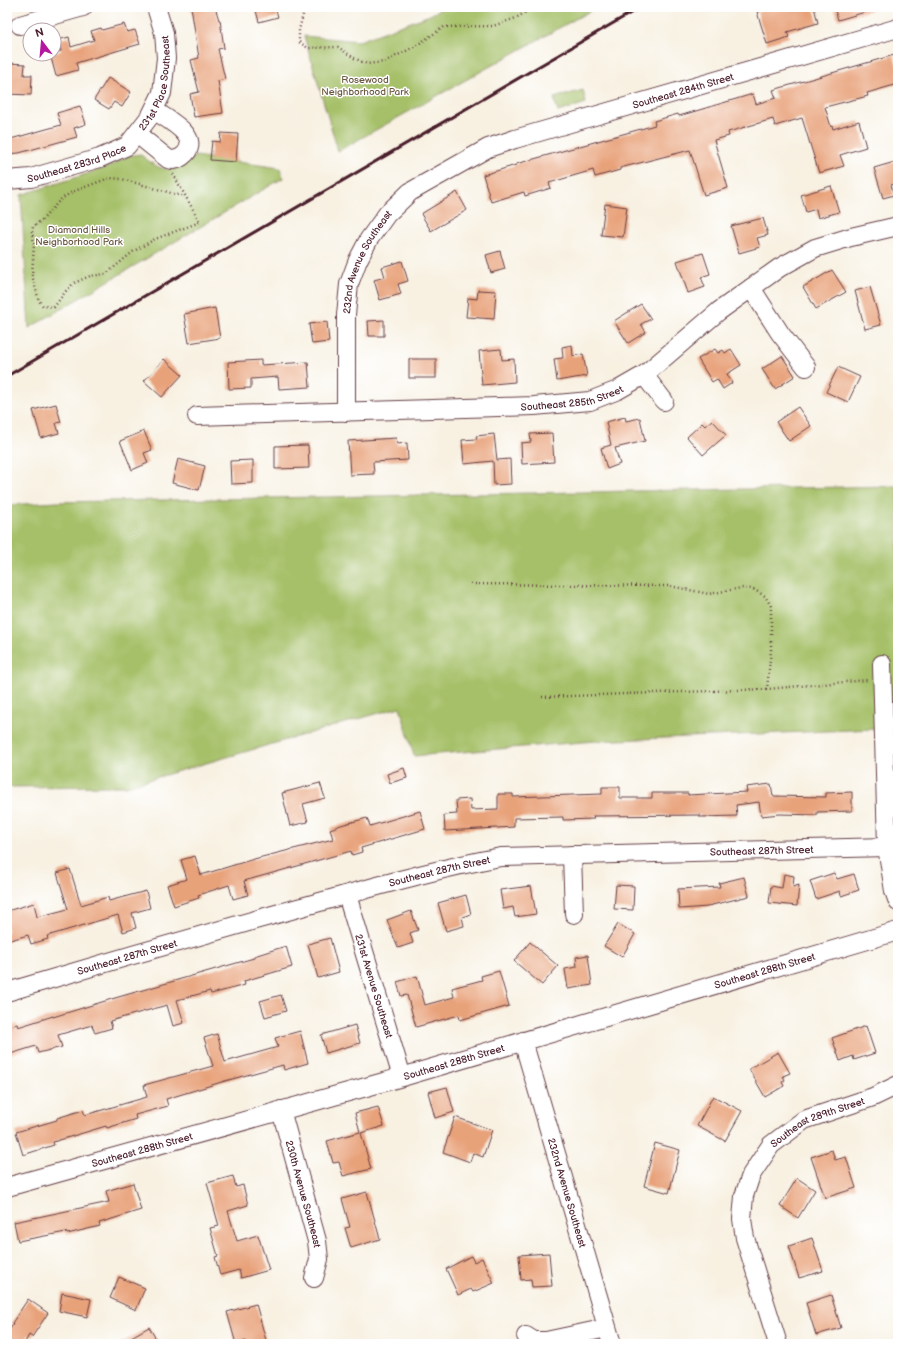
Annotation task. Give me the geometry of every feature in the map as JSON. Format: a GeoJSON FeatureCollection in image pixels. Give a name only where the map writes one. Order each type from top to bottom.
{"type":"FeatureCollection","features":[{"type":"Feature","properties":{"kind":"street"},"geometry":{"type":"LineString","coordinates":[[20,25],[83,7]]}},
{"type":"Feature","properties":{"kind":"street","name":"231st Place Southeast"},"geometry":{"type":"LineString","coordinates":[[137,134],[154,110],[162,92],[166,58],[164,33],[156,7]]}},
{"type":"Feature","properties":{"kind":"street","name":"Southeast 284th Street"},"geometry":{"type":"LineString","coordinates":[[470,158],[488,148],[515,139],[898,28]]}},
{"type":"Feature","properties":{"kind":"street"},"geometry":{"type":"LineString","coordinates":[[137,134],[173,161],[182,157],[188,151],[190,142],[186,133],[154,110]]}},
{"type":"Feature","properties":{"kind":"street","name":"Southeast 283rd Place"},"geometry":{"type":"LineString","coordinates":[[7,180],[31,178],[100,158],[127,146],[137,134]]}},
{"type":"Feature","properties":{"kind":"street","name":"232nd Avenue Southeast"},"geometry":{"type":"LineString","coordinates":[[346,412],[346,314],[350,284],[358,260],[369,239],[387,214],[410,192],[470,158]]}},
{"type":"Feature","properties":{"kind":"street","name":"Southeast 285th Street"},"geometry":{"type":"LineString","coordinates":[[197,416],[534,406],[590,401],[618,390],[644,375],[719,311],[779,268],[815,248],[851,237],[898,226]]}},
{"type":"Feature","properties":{"kind":"street"},"geometry":{"type":"LineString","coordinates":[[751,288],[780,333],[806,367]]}},
{"type":"Feature","properties":{"kind":"street"},"geometry":{"type":"LineString","coordinates":[[644,375],[664,401]]}},
{"type":"Feature","properties":{"kind":"street"},"geometry":{"type":"LineString","coordinates":[[882,671],[887,847],[894,891],[898,902]]}},
{"type":"Feature","properties":{"kind":"street","name":"Southeast 287th Street"},"geometry":{"type":"LineString","coordinates":[[7,992],[127,956],[347,895],[481,860],[501,857],[887,847]]}},
{"type":"Feature","properties":{"kind":"street"},"geometry":{"type":"LineString","coordinates":[[572,855],[574,914]]}},
{"type":"Feature","properties":{"kind":"street","name":"231st Avenue Southeast"},"geometry":{"type":"LineString","coordinates":[[347,895],[402,1077]]}},
{"type":"Feature","properties":{"kind":"street","name":"Southeast 288th Street"},"geometry":{"type":"LineString","coordinates":[[7,1187],[402,1077],[898,931]]}},
{"type":"Feature","properties":{"kind":"street","name":"232nd Avenue Southeast"},"geometry":{"type":"LineString","coordinates":[[523,1041],[610,1336]]}},
{"type":"Feature","properties":{"kind":"street","name":"Southeast 289th Street"},"geometry":{"type":"LineString","coordinates":[[778,1344],[744,1232],[742,1219],[744,1196],[751,1176],[771,1146],[804,1120],[873,1097],[898,1085]]}},
{"type":"Feature","properties":{"kind":"street","name":"230th Avenue Southeast"},"geometry":{"type":"LineString","coordinates":[[281,1110],[317,1241],[319,1259],[314,1278]]}},
{"type":"Feature","properties":{"kind":"street"},"geometry":{"type":"LineString","coordinates":[[526,1336],[534,1341],[546,1341],[610,1336]]}},
{"type":"Feature","properties":{"kind":"path"},"geometry":{"type":"LineString","coordinates":[[305,7],[300,30],[300,42],[308,48],[338,47],[354,58],[367,64],[384,62],[414,47],[444,27],[493,26],[516,18],[537,7]]}},
{"type":"Feature","properties":{"kind":"path"},"geometry":{"type":"LineString","coordinates":[[171,160],[174,177],[200,222],[156,239],[139,248],[121,260],[106,274],[90,276],[74,283],[54,307],[43,306],[39,301],[32,275],[34,244],[32,232],[33,227],[44,218],[60,200],[72,192],[109,178],[122,179],[185,197]]}},
{"type":"Feature","properties":{"kind":"path"},"geometry":{"type":"LineString","coordinates":[[471,584],[670,586],[709,594],[741,588],[753,589],[765,596],[771,606],[771,650],[767,689]]}},
{"type":"Feature","properties":{"kind":"path"},"geometry":{"type":"LineString","coordinates":[[542,697],[767,689],[882,671]]}},
{"type":"Feature","properties":{"kind":"green space","name":"Rosewood Neighborhood Park"},"geometry":{"type":"Polygon","coordinates":[[[444,7],[597,7],[338,151],[304,36],[359,41],[430,15],[444,7]]]}},
{"type":"Feature","properties":{"kind":"green space"},"geometry":{"type":"Polygon","coordinates":[[[583,90],[586,103],[558,112],[554,98],[583,90]]]}},
{"type":"Feature","properties":{"kind":"green space","name":"Diamond Hills Neighborhood Park"},"geometry":{"type":"Polygon","coordinates":[[[140,154],[154,165],[161,168],[173,169],[180,167],[195,156],[280,168],[283,178],[29,328],[21,195],[108,167],[128,156],[140,154]]]}},
{"type":"Feature","properties":{"kind":"green space"},"geometry":{"type":"Polygon","coordinates":[[[898,486],[898,728],[595,741],[414,756],[400,707],[127,786],[7,787],[7,505],[57,502],[898,486]]]}},
{"type":"Feature","properties":{"kind":"building"},"geometry":{"type":"Polygon","coordinates":[[[191,7],[215,7],[220,20],[224,48],[218,49],[225,79],[218,81],[223,113],[194,117],[190,94],[199,92],[191,60],[199,58],[191,7]]]}},
{"type":"Feature","properties":{"kind":"building"},"geometry":{"type":"Polygon","coordinates":[[[255,7],[275,7],[278,17],[259,22],[255,7]]]}},
{"type":"Feature","properties":{"kind":"building"},"geometry":{"type":"Polygon","coordinates":[[[774,7],[814,7],[818,23],[787,32],[789,37],[767,44],[757,12],[774,7]]]}},
{"type":"Feature","properties":{"kind":"building"},"geometry":{"type":"Polygon","coordinates":[[[834,7],[872,7],[872,10],[838,20],[834,7]]]}},
{"type":"Feature","properties":{"kind":"building"},"geometry":{"type":"Polygon","coordinates":[[[124,24],[127,32],[135,30],[140,44],[76,63],[78,70],[56,76],[52,62],[62,62],[62,39],[69,37],[71,47],[94,40],[91,31],[101,28],[102,30],[124,24]]]}},
{"type":"Feature","properties":{"kind":"building"},"geometry":{"type":"Polygon","coordinates":[[[894,55],[898,69],[898,84],[867,93],[868,96],[825,107],[833,129],[859,121],[866,147],[840,155],[844,166],[819,173],[802,118],[775,126],[773,119],[728,132],[729,136],[714,140],[728,188],[704,195],[690,150],[620,168],[620,170],[595,177],[593,170],[549,183],[551,188],[525,196],[524,192],[491,202],[483,175],[516,164],[655,125],[654,121],[678,114],[679,116],[753,94],[756,104],[776,98],[773,90],[894,55]]]}},
{"type":"Feature","properties":{"kind":"building"},"geometry":{"type":"Polygon","coordinates":[[[8,63],[25,64],[24,75],[32,75],[31,95],[7,94],[8,63]]]}},
{"type":"Feature","properties":{"kind":"building"},"geometry":{"type":"Polygon","coordinates":[[[108,78],[131,92],[122,107],[114,102],[109,109],[94,100],[108,78]]]}},
{"type":"Feature","properties":{"kind":"building"},"geometry":{"type":"Polygon","coordinates":[[[80,106],[86,124],[74,128],[77,137],[19,153],[7,154],[7,140],[61,125],[57,113],[80,106]]]}},
{"type":"Feature","properties":{"kind":"building"},"geometry":{"type":"Polygon","coordinates":[[[221,133],[238,134],[236,162],[210,160],[212,141],[220,142],[221,133]]]}},
{"type":"Feature","properties":{"kind":"building"},"geometry":{"type":"Polygon","coordinates":[[[898,161],[898,183],[891,185],[894,195],[883,198],[874,168],[898,161]]]}},
{"type":"Feature","properties":{"kind":"building"},"geometry":{"type":"Polygon","coordinates":[[[831,186],[839,212],[818,218],[816,209],[806,212],[801,195],[831,186]]]}},
{"type":"Feature","properties":{"kind":"building"},"geometry":{"type":"Polygon","coordinates":[[[457,192],[467,210],[431,231],[421,214],[457,192]]]}},
{"type":"Feature","properties":{"kind":"building"},"geometry":{"type":"Polygon","coordinates":[[[605,204],[627,207],[623,237],[601,235],[605,204]]]}},
{"type":"Feature","properties":{"kind":"building"},"geometry":{"type":"Polygon","coordinates":[[[763,218],[768,235],[757,238],[760,247],[739,253],[731,226],[763,218]]]}},
{"type":"Feature","properties":{"kind":"building"},"geometry":{"type":"Polygon","coordinates":[[[500,251],[505,269],[491,273],[486,255],[500,251]]]}},
{"type":"Feature","properties":{"kind":"building"},"geometry":{"type":"Polygon","coordinates":[[[703,253],[710,274],[701,277],[705,287],[688,293],[677,261],[703,253]]]}},
{"type":"Feature","properties":{"kind":"building"},"geometry":{"type":"Polygon","coordinates":[[[402,261],[408,281],[398,284],[401,294],[380,300],[374,280],[385,277],[382,267],[402,261]]]}},
{"type":"Feature","properties":{"kind":"building"},"geometry":{"type":"Polygon","coordinates":[[[832,270],[846,292],[816,309],[803,287],[832,270]]]}},
{"type":"Feature","properties":{"kind":"building"},"geometry":{"type":"Polygon","coordinates":[[[870,287],[881,325],[865,329],[855,291],[870,287]]]}},
{"type":"Feature","properties":{"kind":"building"},"geometry":{"type":"Polygon","coordinates":[[[478,290],[496,291],[494,319],[466,317],[468,298],[477,299],[478,290]]]}},
{"type":"Feature","properties":{"kind":"building"},"geometry":{"type":"Polygon","coordinates":[[[641,304],[651,319],[641,324],[646,332],[628,343],[614,321],[641,304]]]}},
{"type":"Feature","properties":{"kind":"building"},"geometry":{"type":"Polygon","coordinates":[[[215,308],[220,338],[189,343],[184,314],[215,308]]]}},
{"type":"Feature","properties":{"kind":"building"},"geometry":{"type":"Polygon","coordinates":[[[384,320],[384,336],[369,336],[368,321],[384,320]]]}},
{"type":"Feature","properties":{"kind":"building"},"geometry":{"type":"Polygon","coordinates":[[[327,322],[329,342],[312,344],[309,324],[327,322]]]}},
{"type":"Feature","properties":{"kind":"building"},"geometry":{"type":"Polygon","coordinates":[[[572,345],[573,356],[583,354],[587,376],[557,381],[554,359],[563,358],[562,347],[572,345]]]}},
{"type":"Feature","properties":{"kind":"building"},"geometry":{"type":"Polygon","coordinates":[[[501,349],[502,360],[514,359],[515,382],[482,385],[479,351],[501,349]]]}},
{"type":"Feature","properties":{"kind":"building"},"geometry":{"type":"Polygon","coordinates":[[[715,349],[718,353],[723,350],[725,353],[731,349],[741,365],[727,374],[732,383],[723,389],[717,379],[712,382],[698,359],[715,349]]]}},
{"type":"Feature","properties":{"kind":"building"},"geometry":{"type":"Polygon","coordinates":[[[782,356],[795,376],[775,389],[762,369],[782,356]]]}},
{"type":"Feature","properties":{"kind":"building"},"geometry":{"type":"Polygon","coordinates":[[[164,359],[182,375],[162,397],[144,381],[164,359]]]}},
{"type":"Feature","properties":{"kind":"building"},"geometry":{"type":"Polygon","coordinates":[[[409,359],[436,359],[436,378],[409,378],[409,359]]]}},
{"type":"Feature","properties":{"kind":"building"},"geometry":{"type":"Polygon","coordinates":[[[261,360],[261,365],[308,362],[310,387],[279,389],[278,377],[251,379],[251,388],[229,389],[228,362],[261,360]]]}},
{"type":"Feature","properties":{"kind":"building"},"geometry":{"type":"Polygon","coordinates":[[[838,367],[860,377],[848,402],[826,392],[838,367]]]}},
{"type":"Feature","properties":{"kind":"building"},"geometry":{"type":"Polygon","coordinates":[[[56,404],[61,422],[56,423],[59,433],[41,438],[33,410],[56,404]]]}},
{"type":"Feature","properties":{"kind":"building"},"geometry":{"type":"Polygon","coordinates":[[[798,407],[811,426],[789,441],[776,422],[798,407]]]}},
{"type":"Feature","properties":{"kind":"building"},"geometry":{"type":"Polygon","coordinates":[[[625,417],[626,421],[640,418],[645,441],[615,448],[620,464],[607,469],[601,448],[611,445],[606,422],[625,417]]]}},
{"type":"Feature","properties":{"kind":"building"},"geometry":{"type":"Polygon","coordinates":[[[712,420],[726,435],[703,455],[687,437],[702,423],[705,426],[712,420]]]}},
{"type":"Feature","properties":{"kind":"building"},"geometry":{"type":"Polygon","coordinates":[[[144,431],[152,450],[144,453],[148,463],[132,470],[120,441],[144,431]]]}},
{"type":"Feature","properties":{"kind":"building"},"geometry":{"type":"Polygon","coordinates":[[[552,433],[554,462],[522,464],[521,443],[531,442],[530,434],[552,433]]]}},
{"type":"Feature","properties":{"kind":"building"},"geometry":{"type":"Polygon","coordinates":[[[494,434],[497,460],[510,459],[511,484],[494,485],[493,461],[464,464],[462,440],[477,439],[476,436],[494,434]]]}},
{"type":"Feature","properties":{"kind":"building"},"geometry":{"type":"Polygon","coordinates":[[[396,438],[397,444],[407,443],[408,460],[373,462],[374,474],[350,475],[348,441],[396,438]]]}},
{"type":"Feature","properties":{"kind":"building"},"geometry":{"type":"Polygon","coordinates":[[[308,445],[309,468],[275,469],[275,446],[308,445]]]}},
{"type":"Feature","properties":{"kind":"building"},"geometry":{"type":"Polygon","coordinates":[[[178,459],[205,466],[199,490],[172,483],[178,459]]]}},
{"type":"Feature","properties":{"kind":"building"},"geometry":{"type":"Polygon","coordinates":[[[253,460],[253,483],[231,484],[230,461],[253,460]]]}},
{"type":"Feature","properties":{"kind":"building"},"geometry":{"type":"Polygon","coordinates":[[[404,768],[407,778],[390,783],[387,774],[404,768]]]}},
{"type":"Feature","properties":{"kind":"building"},"geometry":{"type":"Polygon","coordinates":[[[320,783],[325,798],[303,804],[308,822],[290,826],[282,793],[320,783]]]}},
{"type":"Feature","properties":{"kind":"building"},"geometry":{"type":"Polygon","coordinates":[[[771,784],[773,796],[826,797],[826,793],[852,792],[852,811],[817,812],[817,815],[780,814],[761,816],[759,802],[736,805],[737,816],[593,816],[594,819],[563,820],[563,817],[514,818],[514,827],[445,831],[444,815],[457,814],[456,800],[470,799],[471,810],[498,809],[498,794],[513,794],[513,797],[602,794],[602,787],[620,787],[620,798],[652,798],[652,793],[688,793],[688,795],[747,792],[746,787],[771,784]]]}},
{"type":"Feature","properties":{"kind":"building"},"geometry":{"type":"Polygon","coordinates":[[[420,811],[425,829],[361,848],[362,852],[352,855],[351,851],[244,881],[248,895],[233,899],[229,885],[198,895],[199,898],[174,906],[167,885],[187,879],[181,860],[195,856],[201,875],[254,859],[333,839],[330,829],[341,825],[367,818],[370,826],[420,811]]]}},
{"type":"Feature","properties":{"kind":"building"},"geometry":{"type":"Polygon","coordinates":[[[70,869],[81,905],[108,897],[109,901],[146,891],[150,908],[132,913],[136,928],[123,932],[118,915],[47,936],[48,939],[31,944],[28,935],[7,941],[7,911],[34,903],[37,917],[68,909],[57,873],[70,869]]]}},
{"type":"Feature","properties":{"kind":"building"},"geometry":{"type":"Polygon","coordinates":[[[834,873],[837,879],[854,874],[859,890],[841,896],[840,891],[816,899],[810,881],[834,873]]]}},
{"type":"Feature","properties":{"kind":"building"},"geometry":{"type":"Polygon","coordinates":[[[784,874],[794,876],[793,887],[799,885],[797,906],[769,903],[771,886],[782,888],[784,874]]]}},
{"type":"Feature","properties":{"kind":"building"},"geometry":{"type":"Polygon","coordinates":[[[744,877],[749,896],[708,907],[679,909],[678,889],[720,887],[719,883],[744,877]]]}},
{"type":"Feature","properties":{"kind":"building"},"geometry":{"type":"Polygon","coordinates":[[[616,885],[634,886],[633,910],[614,909],[616,885]]]}},
{"type":"Feature","properties":{"kind":"building"},"geometry":{"type":"Polygon","coordinates":[[[531,886],[536,914],[515,917],[513,907],[503,909],[500,890],[531,886]]]}},
{"type":"Feature","properties":{"kind":"building"},"geometry":{"type":"Polygon","coordinates":[[[466,895],[471,914],[462,917],[464,926],[446,931],[438,903],[466,895]]]}},
{"type":"Feature","properties":{"kind":"building"},"geometry":{"type":"Polygon","coordinates":[[[411,911],[418,930],[410,933],[413,943],[398,948],[387,920],[411,911]]]}},
{"type":"Feature","properties":{"kind":"building"},"geometry":{"type":"Polygon","coordinates":[[[618,924],[635,934],[622,957],[604,946],[618,924]]]}},
{"type":"Feature","properties":{"kind":"building"},"geometry":{"type":"Polygon","coordinates":[[[330,938],[339,972],[318,978],[308,944],[330,938]]]}},
{"type":"Feature","properties":{"kind":"building"},"geometry":{"type":"Polygon","coordinates":[[[530,942],[558,966],[542,985],[514,961],[530,942]]]}},
{"type":"Feature","properties":{"kind":"building"},"geometry":{"type":"Polygon","coordinates":[[[286,946],[292,967],[244,981],[245,985],[211,994],[210,991],[177,1000],[184,1023],[173,1026],[167,1005],[110,1021],[112,1028],[95,1033],[92,1025],[58,1035],[62,1047],[38,1053],[36,1046],[7,1055],[7,1027],[17,1024],[18,1027],[53,1017],[254,958],[254,956],[286,946]]]}},
{"type":"Feature","properties":{"kind":"building"},"geometry":{"type":"Polygon","coordinates":[[[588,955],[592,985],[568,989],[565,969],[577,967],[576,957],[588,955]]]}},
{"type":"Feature","properties":{"kind":"building"},"geometry":{"type":"Polygon","coordinates":[[[499,971],[509,1006],[460,1020],[459,1015],[416,1027],[407,995],[401,996],[397,982],[417,976],[425,1005],[454,997],[452,988],[482,980],[481,976],[499,971]]]}},
{"type":"Feature","properties":{"kind":"building"},"geometry":{"type":"Polygon","coordinates":[[[281,995],[286,1011],[265,1017],[260,1001],[281,995]]]}},
{"type":"Feature","properties":{"kind":"building"},"geometry":{"type":"Polygon","coordinates":[[[355,1025],[360,1043],[326,1053],[321,1035],[355,1025]]]}},
{"type":"Feature","properties":{"kind":"building"},"geometry":{"type":"Polygon","coordinates":[[[866,1026],[875,1053],[854,1060],[853,1056],[840,1061],[832,1038],[866,1026]]]}},
{"type":"Feature","properties":{"kind":"building"},"geometry":{"type":"Polygon","coordinates":[[[300,1031],[308,1063],[284,1070],[283,1065],[166,1099],[168,1106],[135,1115],[136,1119],[107,1128],[106,1126],[53,1142],[54,1145],[23,1155],[16,1132],[57,1120],[57,1118],[83,1110],[85,1115],[147,1097],[144,1085],[213,1066],[204,1038],[217,1034],[225,1062],[278,1047],[275,1038],[300,1031]]]}},
{"type":"Feature","properties":{"kind":"building"},"geometry":{"type":"Polygon","coordinates":[[[778,1052],[790,1073],[783,1076],[785,1080],[782,1082],[784,1086],[765,1097],[749,1069],[778,1052]]]}},
{"type":"Feature","properties":{"kind":"building"},"geometry":{"type":"Polygon","coordinates":[[[447,1087],[454,1112],[435,1118],[428,1092],[447,1087]]]}},
{"type":"Feature","properties":{"kind":"building"},"geometry":{"type":"Polygon","coordinates":[[[713,1096],[742,1111],[725,1141],[697,1126],[713,1096]]]}},
{"type":"Feature","properties":{"kind":"building"},"geometry":{"type":"Polygon","coordinates":[[[378,1107],[384,1126],[361,1133],[371,1169],[343,1176],[339,1162],[333,1163],[327,1141],[360,1132],[355,1113],[378,1107]]]}},
{"type":"Feature","properties":{"kind":"building"},"geometry":{"type":"Polygon","coordinates":[[[455,1117],[492,1130],[483,1157],[473,1153],[470,1162],[443,1152],[455,1117]]]}},
{"type":"Feature","properties":{"kind":"building"},"geometry":{"type":"Polygon","coordinates":[[[655,1143],[680,1150],[669,1193],[644,1186],[655,1143]]]}},
{"type":"Feature","properties":{"kind":"building"},"geometry":{"type":"Polygon","coordinates":[[[832,1150],[835,1160],[846,1157],[856,1188],[825,1198],[811,1157],[832,1150]]]}},
{"type":"Feature","properties":{"kind":"building"},"geometry":{"type":"Polygon","coordinates":[[[233,1176],[236,1187],[243,1185],[248,1205],[228,1211],[237,1241],[258,1235],[269,1270],[241,1278],[239,1270],[220,1275],[215,1257],[218,1256],[210,1228],[219,1226],[207,1183],[233,1176]]]}},
{"type":"Feature","properties":{"kind":"building"},"geometry":{"type":"Polygon","coordinates":[[[797,1178],[815,1190],[798,1218],[780,1206],[797,1178]]]}},
{"type":"Feature","properties":{"kind":"building"},"geometry":{"type":"Polygon","coordinates":[[[133,1183],[141,1210],[99,1223],[100,1226],[67,1234],[66,1232],[18,1241],[14,1222],[109,1202],[106,1191],[133,1183]]]}},
{"type":"Feature","properties":{"kind":"building"},"geometry":{"type":"Polygon","coordinates":[[[367,1192],[380,1239],[351,1248],[345,1228],[350,1227],[342,1199],[367,1192]]]}},
{"type":"Feature","properties":{"kind":"building"},"geometry":{"type":"Polygon","coordinates":[[[812,1238],[823,1271],[799,1278],[789,1246],[812,1238]]]}},
{"type":"Feature","properties":{"kind":"building"},"geometry":{"type":"Polygon","coordinates":[[[549,1253],[552,1286],[532,1287],[531,1279],[521,1280],[519,1255],[549,1253]]]}},
{"type":"Feature","properties":{"kind":"building"},"geometry":{"type":"Polygon","coordinates":[[[471,1256],[474,1262],[482,1258],[494,1283],[473,1292],[471,1289],[458,1295],[446,1269],[471,1256]]]}},
{"type":"Feature","properties":{"kind":"building"},"geometry":{"type":"Polygon","coordinates":[[[119,1277],[145,1288],[136,1310],[110,1298],[119,1277]]]}},
{"type":"Feature","properties":{"kind":"building"},"geometry":{"type":"Polygon","coordinates":[[[62,1293],[91,1299],[87,1317],[59,1311],[62,1293]]]}},
{"type":"Feature","properties":{"kind":"building"},"geometry":{"type":"Polygon","coordinates":[[[831,1295],[841,1328],[816,1335],[806,1303],[831,1295]]]}},
{"type":"Feature","properties":{"kind":"building"},"geometry":{"type":"Polygon","coordinates":[[[28,1299],[48,1313],[32,1337],[29,1335],[24,1344],[7,1344],[7,1334],[13,1324],[12,1323],[28,1299]]]}},
{"type":"Feature","properties":{"kind":"building"},"geometry":{"type":"Polygon","coordinates":[[[256,1304],[267,1344],[247,1344],[246,1341],[236,1344],[227,1312],[256,1304]]]}},
{"type":"Feature","properties":{"kind":"building"},"geometry":{"type":"Polygon","coordinates":[[[149,1327],[159,1344],[119,1344],[149,1327]]]}},
{"type":"Feature","properties":{"kind":"railway"},"geometry":{"type":"LineString","coordinates":[[7,376],[641,7]]}}]}
